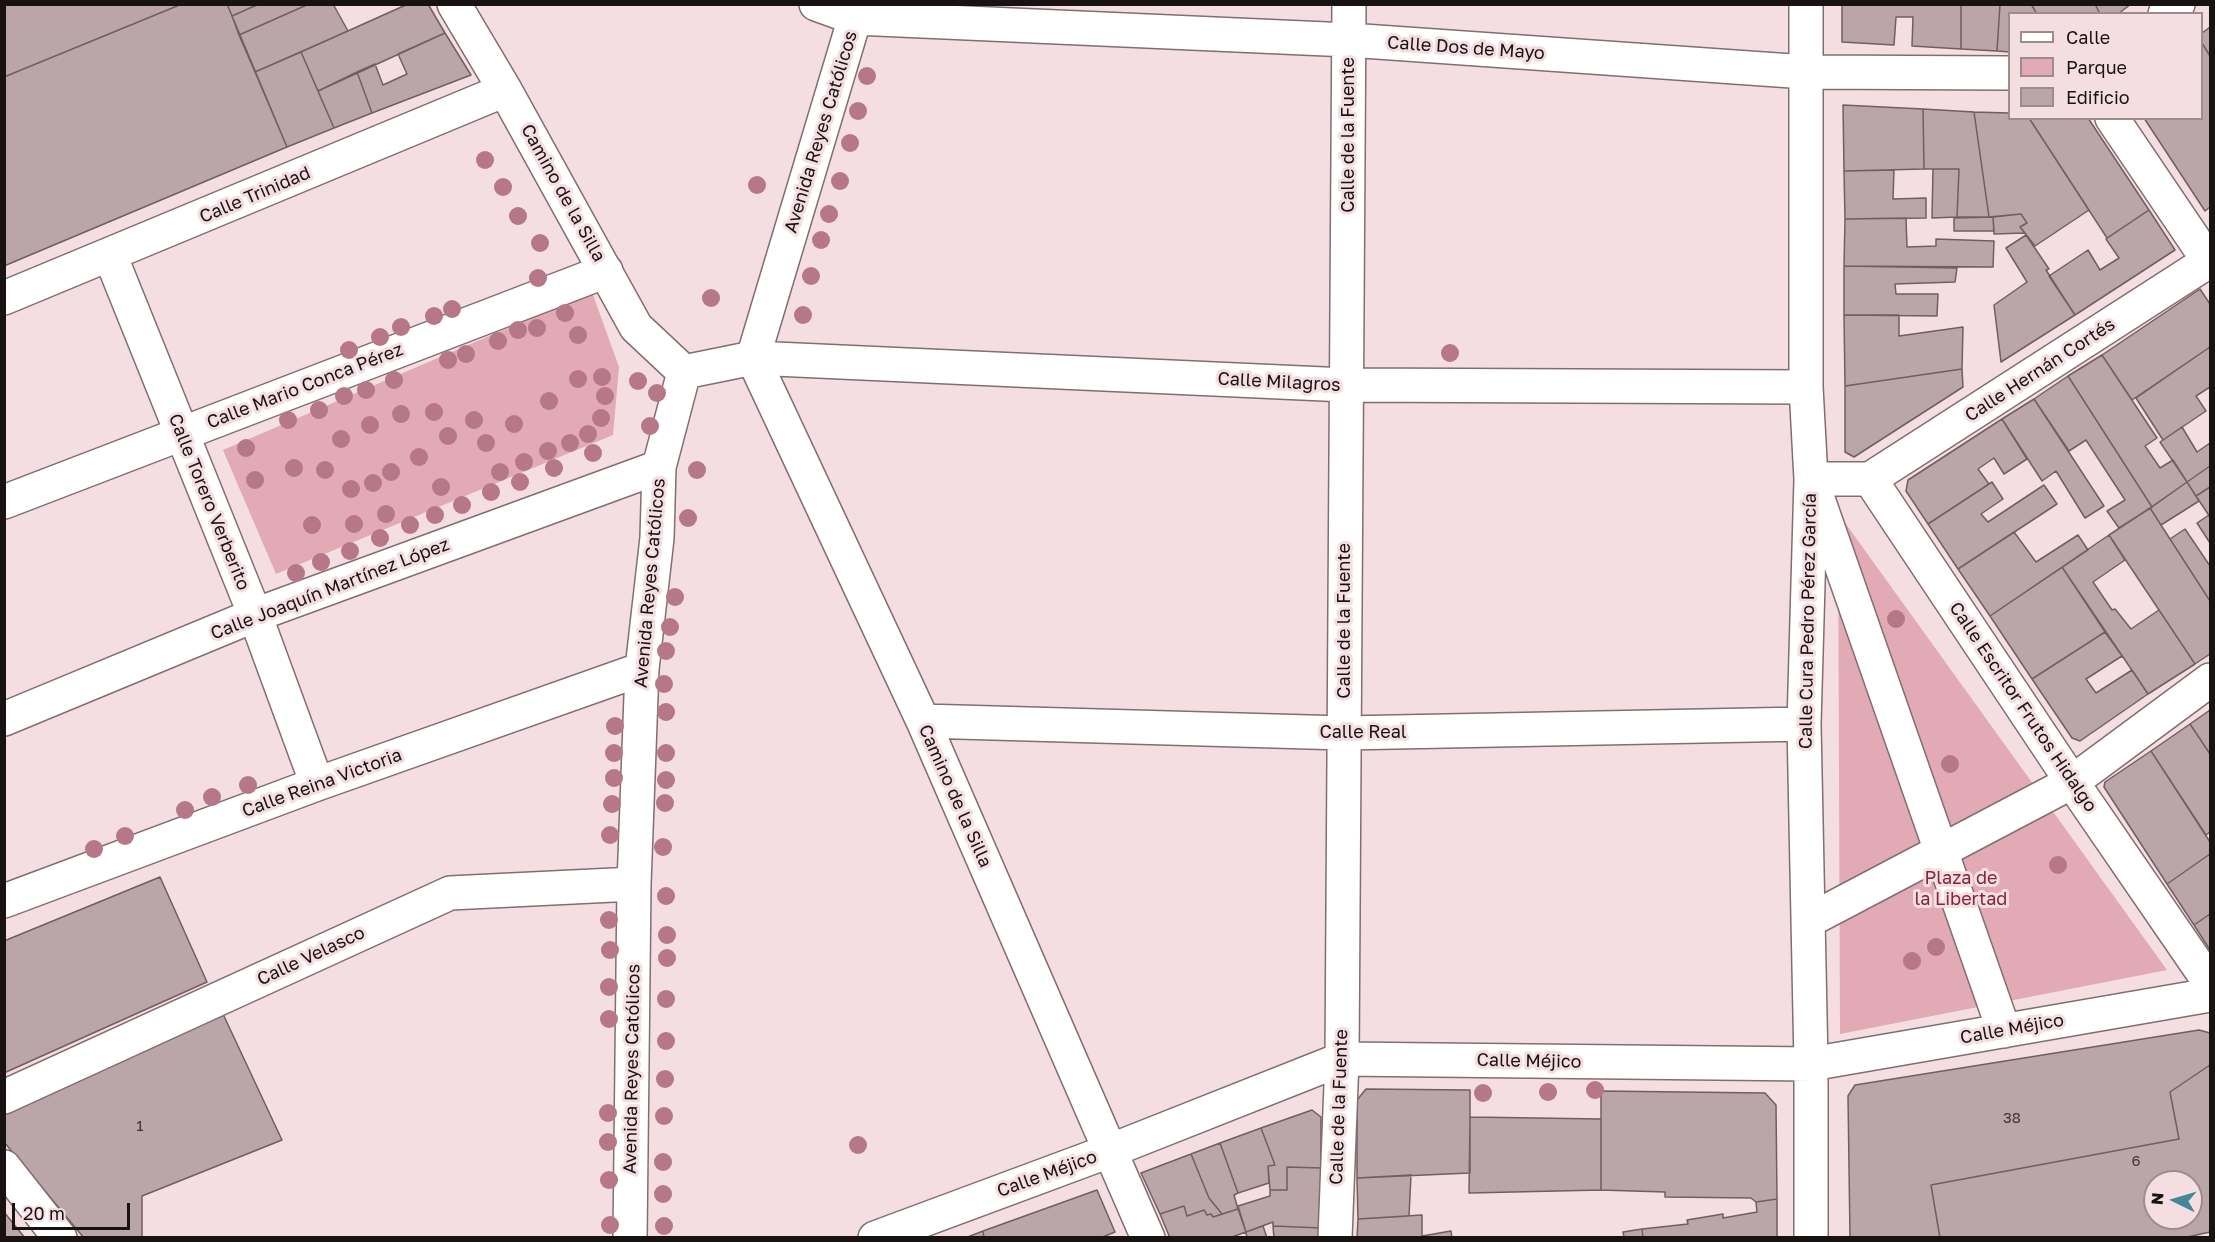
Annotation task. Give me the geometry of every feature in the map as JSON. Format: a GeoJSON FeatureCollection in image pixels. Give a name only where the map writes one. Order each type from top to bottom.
{"type":"FeatureCollection","features":[{"type":"Feature","properties":{"kind":"street","name":"Camino de la Silla"},"geometry":{"type":"LineString","coordinates":[[454,4],[505,90],[636,327],[684,372]]}},
{"type":"Feature","properties":{"kind":"street","name":"Calle Dos de Mayo"},"geometry":{"type":"LineString","coordinates":[[816,4],[857,11],[1349,40],[1806,72],[2008,73]]}},
{"type":"Feature","properties":{"kind":"street","name":"Calle de la Fuente"},"geometry":{"type":"LineString","coordinates":[[1335,1238],[1342,1059],[1349,4]]}},
{"type":"Feature","properties":{"kind":"street","name":"Calle Cura Pedro Pérez García"},"geometry":{"type":"LineString","coordinates":[[1806,4],[1806,387],[1811,479],[1804,724],[1811,1064],[1811,1238]]}},
{"type":"Feature","properties":{"kind":"street","name":"Avenida Reyes Católicos"},"geometry":{"type":"LineString","coordinates":[[753,358],[857,11]]}},
{"type":"Feature","properties":{"kind":"street","name":"Calle Trinidad"},"geometry":{"type":"LineString","coordinates":[[4,298],[505,90]]}},
{"type":"Feature","properties":{"kind":"street"},"geometry":{"type":"LineString","coordinates":[[2113,120],[2210,262]]}},
{"type":"Feature","properties":{"kind":"street","name":"Calle Torero Verberito"},"geometry":{"type":"LineString","coordinates":[[110,255],[255,615],[317,784]]}},
{"type":"Feature","properties":{"kind":"street","name":"Calle Hernán Cortés"},"geometry":{"type":"LineString","coordinates":[[1870,479],[2210,262]]}},
{"type":"Feature","properties":{"kind":"street","name":"Calle Mario Conca Pérez"},"geometry":{"type":"LineString","coordinates":[[4,502],[606,271]]}},
{"type":"Feature","properties":{"kind":"street","name":"Camino de la Silla"},"geometry":{"type":"LineString","coordinates":[[753,358],[922,721],[1112,1150],[1148,1238]]}},
{"type":"Feature","properties":{"kind":"street"},"geometry":{"type":"LineString","coordinates":[[684,372],[753,358]]}},
{"type":"Feature","properties":{"kind":"street","name":"Calle Milagros"},"geometry":{"type":"LineString","coordinates":[[753,358],[1346,385],[1806,387]]}},
{"type":"Feature","properties":{"kind":"street","name":"Avenida Reyes Católicos"},"geometry":{"type":"LineString","coordinates":[[630,1238],[633,884],[642,669],[657,538],[659,468],[684,372]]}},
{"type":"Feature","properties":{"kind":"street","name":"Calle Joaquín Martínez López"},"geometry":{"type":"LineString","coordinates":[[4,719],[255,615],[659,468]]}},
{"type":"Feature","properties":{"kind":"street"},"geometry":{"type":"LineString","coordinates":[[1870,479],[1811,479],[2004,1031]]}},
{"type":"Feature","properties":{"kind":"street","name":"Calle Escritor Frutos Hidalgo"},"geometry":{"type":"LineString","coordinates":[[1870,479],[2072,782],[2211,982]]}},
{"type":"Feature","properties":{"kind":"street","name":"Calle Reina Victoria"},"geometry":{"type":"LineString","coordinates":[[4,901],[317,784],[642,669]]}},
{"type":"Feature","properties":{"kind":"street"},"geometry":{"type":"LineString","coordinates":[[1808,921],[2072,782],[2211,680]]}},
{"type":"Feature","properties":{"kind":"street","name":"Calle Real"},"geometry":{"type":"LineString","coordinates":[[922,721],[1344,733],[1804,724]]}},
{"type":"Feature","properties":{"kind":"street","name":"Calle Velasco"},"geometry":{"type":"LineString","coordinates":[[4,1097],[450,893],[633,884]]}},
{"type":"Feature","properties":{"kind":"street","name":"Calle Méjico"},"geometry":{"type":"LineString","coordinates":[[874,1238],[1112,1150],[1342,1059],[1811,1064],[2211,995]]}},
{"type":"Feature","properties":{"kind":"street"},"geometry":{"type":"LineString","coordinates":[[4,1167],[60,1238]]}},
{"type":"Feature","properties":{"kind":"green space"},"geometry":{"type":"Polygon","coordinates":[[[592,292],[619,367],[613,435],[276,574],[223,450],[592,292]]]}},
{"type":"Feature","properties":{"kind":"green space","name":"Plaza de la Libertad"},"geometry":{"type":"Polygon","coordinates":[[[1838,513],[2167,970],[1840,1034],[1838,513]]]}},
{"type":"Feature","properties":{"kind":"building"},"geometry":{"type":"Polygon","coordinates":[[[4,4],[182,4],[4,77],[4,4]]]}},
{"type":"Feature","properties":{"kind":"building"},"geometry":{"type":"Polygon","coordinates":[[[182,4],[227,4],[287,147],[4,266],[4,77],[182,4]]]}},
{"type":"Feature","properties":{"kind":"building"},"geometry":{"type":"Polygon","coordinates":[[[227,4],[259,4],[232,16],[227,4]]]}},
{"type":"Feature","properties":{"kind":"building"},"geometry":{"type":"Polygon","coordinates":[[[259,4],[309,4],[239,35],[232,16],[259,4]]]}},
{"type":"Feature","properties":{"kind":"building"},"geometry":{"type":"Polygon","coordinates":[[[309,4],[333,4],[348,31],[255,72],[239,35],[309,4]]]}},
{"type":"Feature","properties":{"kind":"building"},"geometry":{"type":"Polygon","coordinates":[[[408,4],[428,4],[445,33],[318,91],[301,52],[408,4]]]}},
{"type":"Feature","properties":{"kind":"building"},"geometry":{"type":"Polygon","coordinates":[[[1842,4],[1961,4],[1961,49],[1912,46],[1913,17],[1896,17],[1894,45],[1842,42],[1842,4]]]}},
{"type":"Feature","properties":{"kind":"building"},"geometry":{"type":"Polygon","coordinates":[[[1961,4],[2000,4],[1997,51],[1961,49],[1961,4]]]}},
{"type":"Feature","properties":{"kind":"building"},"geometry":{"type":"Polygon","coordinates":[[[2000,4],[2031,4],[2036,12],[2008,12],[2008,52],[1997,51],[2000,4]]]}},
{"type":"Feature","properties":{"kind":"building"},"geometry":{"type":"Polygon","coordinates":[[[2031,4],[2095,4],[2099,12],[2036,12],[2031,4]]]}},
{"type":"Feature","properties":{"kind":"building"},"geometry":{"type":"Polygon","coordinates":[[[2095,4],[2131,4],[2121,12],[2099,12],[2095,4]]]}},
{"type":"Feature","properties":{"kind":"building"},"geometry":{"type":"Polygon","coordinates":[[[2210,27],[2210,56],[2203,45],[2203,32],[2210,27]]]}},
{"type":"Feature","properties":{"kind":"building"},"geometry":{"type":"Polygon","coordinates":[[[445,33],[471,75],[372,113],[357,72],[375,64],[383,85],[407,74],[398,54],[445,33]]]}},
{"type":"Feature","properties":{"kind":"building"},"geometry":{"type":"Polygon","coordinates":[[[2203,45],[2210,56],[2210,207],[2205,211],[2145,120],[2203,120],[2203,45]]]}},
{"type":"Feature","properties":{"kind":"building"},"geometry":{"type":"Polygon","coordinates":[[[301,52],[334,128],[287,147],[255,72],[301,52]]]}},
{"type":"Feature","properties":{"kind":"building"},"geometry":{"type":"Polygon","coordinates":[[[357,72],[372,113],[334,128],[318,91],[357,72]]]}},
{"type":"Feature","properties":{"kind":"building"},"geometry":{"type":"Polygon","coordinates":[[[1843,105],[1923,109],[1924,169],[1844,171],[1843,105]]]}},
{"type":"Feature","properties":{"kind":"building"},"geometry":{"type":"Polygon","coordinates":[[[1923,109],[1974,112],[1989,217],[1957,217],[1959,169],[1924,169],[1923,109]]]}},
{"type":"Feature","properties":{"kind":"building"},"geometry":{"type":"Polygon","coordinates":[[[1974,112],[2008,113],[2008,120],[2030,120],[2089,210],[2035,246],[2020,227],[2027,223],[2021,214],[1989,217],[1974,112]]]}},
{"type":"Feature","properties":{"kind":"building"},"geometry":{"type":"Polygon","coordinates":[[[2030,120],[2089,120],[2149,210],[2107,238],[2030,120]]]}},
{"type":"Feature","properties":{"kind":"building"},"geometry":{"type":"Polygon","coordinates":[[[1933,169],[1959,169],[1957,217],[1932,218],[1933,169]]]}},
{"type":"Feature","properties":{"kind":"building"},"geometry":{"type":"Polygon","coordinates":[[[1894,170],[1893,199],[1926,198],[1926,218],[1845,219],[1844,171],[1894,170]]]}},
{"type":"Feature","properties":{"kind":"building"},"geometry":{"type":"Polygon","coordinates":[[[2149,210],[2175,250],[2075,315],[2049,276],[2088,250],[2100,270],[2119,258],[2106,239],[2149,210]]]}},
{"type":"Feature","properties":{"kind":"building"},"geometry":{"type":"Polygon","coordinates":[[[2021,214],[2027,223],[2020,227],[2025,233],[1994,234],[1993,217],[2021,214]]]}},
{"type":"Feature","properties":{"kind":"building"},"geometry":{"type":"Polygon","coordinates":[[[1993,217],[1994,231],[1954,231],[1954,218],[1993,217]]]}},
{"type":"Feature","properties":{"kind":"building"},"geometry":{"type":"Polygon","coordinates":[[[1906,218],[1907,247],[1936,246],[1936,239],[1994,241],[1993,267],[1844,266],[1845,219],[1906,218]]]}},
{"type":"Feature","properties":{"kind":"building"},"geometry":{"type":"Polygon","coordinates":[[[2026,235],[2049,269],[2046,270],[2075,315],[2001,362],[1994,305],[2027,282],[2006,248],[2026,235]]]}},
{"type":"Feature","properties":{"kind":"building"},"geometry":{"type":"Polygon","coordinates":[[[1844,266],[1957,268],[1955,282],[1895,284],[1896,294],[1938,294],[1937,316],[1844,315],[1844,266]]]}},
{"type":"Feature","properties":{"kind":"building"},"geometry":{"type":"Polygon","coordinates":[[[2200,289],[2210,304],[2210,347],[2132,400],[2102,355],[2200,289]]]}},
{"type":"Feature","properties":{"kind":"building"},"geometry":{"type":"Polygon","coordinates":[[[1844,315],[1899,315],[1899,336],[1963,327],[1962,369],[1845,386],[1844,315]]]}},
{"type":"Feature","properties":{"kind":"building"},"geometry":{"type":"Polygon","coordinates":[[[2210,347],[2210,387],[2196,396],[2206,411],[2163,440],[2136,398],[2210,347]]]}},
{"type":"Feature","properties":{"kind":"building"},"geometry":{"type":"Polygon","coordinates":[[[2102,355],[2157,438],[2145,446],[2160,468],[2173,460],[2187,482],[2152,507],[2068,376],[2102,355]]]}},
{"type":"Feature","properties":{"kind":"building"},"geometry":{"type":"Polygon","coordinates":[[[1962,369],[1963,387],[1854,457],[1845,452],[1845,386],[1962,369]]]}},
{"type":"Feature","properties":{"kind":"building"},"geometry":{"type":"Polygon","coordinates":[[[2068,376],[2152,507],[2119,528],[2107,511],[2125,500],[2086,440],[2069,451],[2034,399],[2068,376]]]}},
{"type":"Feature","properties":{"kind":"building"},"geometry":{"type":"Polygon","coordinates":[[[2034,399],[2104,506],[2085,518],[2056,471],[2042,481],[2002,419],[2034,399]]]}},
{"type":"Feature","properties":{"kind":"building"},"geometry":{"type":"Polygon","coordinates":[[[2002,419],[2027,459],[2004,474],[1994,458],[1978,469],[1989,484],[1928,524],[1906,491],[1908,480],[2002,419]]]}},
{"type":"Feature","properties":{"kind":"building"},"geometry":{"type":"Polygon","coordinates":[[[2182,427],[2197,452],[2210,443],[2210,466],[2187,482],[2160,442],[2182,427]]]}},
{"type":"Feature","properties":{"kind":"building"},"geometry":{"type":"Polygon","coordinates":[[[2210,466],[2210,487],[2196,496],[2187,482],[2210,466]]]}},
{"type":"Feature","properties":{"kind":"building"},"geometry":{"type":"Polygon","coordinates":[[[1992,482],[2003,499],[1981,514],[1988,522],[2044,485],[2057,504],[1958,569],[1928,524],[1992,482]]]}},
{"type":"Feature","properties":{"kind":"building"},"geometry":{"type":"Polygon","coordinates":[[[2187,482],[2199,501],[2161,525],[2150,508],[2187,482]]]}},
{"type":"Feature","properties":{"kind":"building"},"geometry":{"type":"Polygon","coordinates":[[[2210,487],[2210,517],[2196,496],[2210,487]]]}},
{"type":"Feature","properties":{"kind":"building"},"geometry":{"type":"Polygon","coordinates":[[[2150,508],[2210,601],[2210,654],[2195,664],[2109,535],[2150,508]]]}},
{"type":"Feature","properties":{"kind":"building"},"geometry":{"type":"Polygon","coordinates":[[[2209,515],[2210,517],[2210,543],[2197,523],[2209,515]]]}},
{"type":"Feature","properties":{"kind":"building"},"geometry":{"type":"Polygon","coordinates":[[[2185,529],[2210,566],[2210,601],[2170,539],[2185,529]]]}},
{"type":"Feature","properties":{"kind":"building"},"geometry":{"type":"Polygon","coordinates":[[[2014,532],[2036,562],[2078,535],[2088,550],[1990,616],[1958,569],[2014,532]]]}},
{"type":"Feature","properties":{"kind":"building"},"geometry":{"type":"Polygon","coordinates":[[[2109,535],[2125,560],[2093,582],[2112,610],[2115,609],[2131,629],[2159,610],[2195,664],[2148,694],[2062,567],[2109,535]]]}},
{"type":"Feature","properties":{"kind":"building"},"geometry":{"type":"Polygon","coordinates":[[[2062,567],[2105,632],[2032,679],[1990,616],[2062,567]]]}},
{"type":"Feature","properties":{"kind":"building"},"geometry":{"type":"Polygon","coordinates":[[[2105,632],[2122,656],[2086,679],[2096,693],[2132,670],[2148,694],[2080,741],[2072,738],[2032,679],[2105,632]]]}},
{"type":"Feature","properties":{"kind":"building"},"geometry":{"type":"Polygon","coordinates":[[[2210,710],[2210,754],[2190,724],[2210,710]]]}},
{"type":"Feature","properties":{"kind":"building"},"geometry":{"type":"Polygon","coordinates":[[[2190,724],[2210,754],[2210,832],[2206,835],[2151,751],[2190,724]]]}},
{"type":"Feature","properties":{"kind":"building"},"geometry":{"type":"Polygon","coordinates":[[[2151,751],[2210,842],[2210,854],[2167,884],[2104,787],[2105,782],[2151,751]]]}},
{"type":"Feature","properties":{"kind":"building"},"geometry":{"type":"Polygon","coordinates":[[[2210,854],[2210,914],[2194,925],[2167,884],[2210,854]]]}},
{"type":"Feature","properties":{"kind":"building"},"geometry":{"type":"Polygon","coordinates":[[[160,877],[207,982],[4,1073],[4,941],[160,877]]]}},
{"type":"Feature","properties":{"kind":"building"},"geometry":{"type":"Polygon","coordinates":[[[2210,914],[2210,950],[2194,925],[2210,914]]]}},
{"type":"Feature","properties":{"kind":"building"},"geometry":{"type":"Polygon","coordinates":[[[223,1014],[282,1140],[142,1196],[142,1238],[84,1238],[4,1142],[4,1113],[223,1014]]]}},
{"type":"Feature","properties":{"kind":"building"},"geometry":{"type":"Polygon","coordinates":[[[2199,1030],[2210,1033],[2210,1065],[2170,1092],[2179,1139],[1931,1185],[1940,1238],[1850,1238],[1848,1096],[1855,1085],[2199,1030]]]}},
{"type":"Feature","properties":{"kind":"building"},"geometry":{"type":"Polygon","coordinates":[[[2210,1065],[2210,1232],[2183,1238],[1940,1238],[1931,1185],[2179,1139],[2170,1092],[2210,1065]]]}},
{"type":"Feature","properties":{"kind":"building"},"geometry":{"type":"Polygon","coordinates":[[[1366,1089],[1470,1090],[1470,1173],[1357,1178],[1357,1100],[1366,1089]]]}},
{"type":"Feature","properties":{"kind":"building"},"geometry":{"type":"Polygon","coordinates":[[[1601,1091],[1765,1093],[1776,1105],[1777,1199],[1756,1202],[1751,1198],[1665,1197],[1665,1192],[1601,1190],[1601,1091]]]}},
{"type":"Feature","properties":{"kind":"building"},"geometry":{"type":"Polygon","coordinates":[[[1312,1110],[1321,1117],[1321,1168],[1287,1167],[1287,1190],[1270,1190],[1268,1166],[1275,1165],[1261,1128],[1312,1110]]]}},
{"type":"Feature","properties":{"kind":"building"},"geometry":{"type":"Polygon","coordinates":[[[1470,1117],[1601,1119],[1601,1190],[1469,1193],[1470,1117]]]}},
{"type":"Feature","properties":{"kind":"building"},"geometry":{"type":"Polygon","coordinates":[[[1261,1128],[1275,1165],[1268,1166],[1269,1183],[1238,1193],[1220,1143],[1261,1128]]]}},
{"type":"Feature","properties":{"kind":"building"},"geometry":{"type":"Polygon","coordinates":[[[1220,1143],[1238,1193],[1234,1195],[1238,1209],[1222,1214],[1209,1198],[1191,1154],[1220,1143]]]}},
{"type":"Feature","properties":{"kind":"building"},"geometry":{"type":"Polygon","coordinates":[[[1191,1154],[1209,1198],[1222,1214],[1213,1217],[1211,1214],[1207,1215],[1204,1210],[1187,1216],[1184,1206],[1160,1214],[1141,1173],[1191,1154]]]}},
{"type":"Feature","properties":{"kind":"building"},"geometry":{"type":"Polygon","coordinates":[[[1287,1167],[1321,1168],[1321,1228],[1273,1226],[1273,1222],[1246,1232],[1238,1206],[1270,1196],[1270,1190],[1287,1190],[1287,1167]]]}},
{"type":"Feature","properties":{"kind":"building"},"geometry":{"type":"Polygon","coordinates":[[[1411,1175],[1409,1216],[1358,1219],[1357,1178],[1411,1175]]]}},
{"type":"Feature","properties":{"kind":"building"},"geometry":{"type":"Polygon","coordinates":[[[1097,1190],[1115,1232],[1100,1238],[984,1238],[983,1231],[1097,1190]]]}},
{"type":"Feature","properties":{"kind":"building"},"geometry":{"type":"Polygon","coordinates":[[[1777,1199],[1777,1238],[1643,1238],[1642,1229],[1688,1224],[1687,1220],[1723,1214],[1723,1218],[1757,1212],[1756,1202],[1777,1199]]]}},
{"type":"Feature","properties":{"kind":"building"},"geometry":{"type":"Polygon","coordinates":[[[1184,1206],[1187,1216],[1204,1210],[1207,1215],[1211,1214],[1213,1217],[1238,1209],[1246,1232],[1229,1238],[1170,1238],[1160,1214],[1184,1206]]]}},
{"type":"Feature","properties":{"kind":"building"},"geometry":{"type":"Polygon","coordinates":[[[4,1212],[25,1238],[4,1238],[4,1212]]]}},
{"type":"Feature","properties":{"kind":"building"},"geometry":{"type":"Polygon","coordinates":[[[1422,1215],[1422,1236],[1451,1231],[1452,1238],[1357,1238],[1358,1219],[1422,1215]]]}},
{"type":"Feature","properties":{"kind":"building"},"geometry":{"type":"Polygon","coordinates":[[[1263,1226],[1267,1238],[1247,1238],[1246,1232],[1263,1226]]]}},
{"type":"Feature","properties":{"kind":"building"},"geometry":{"type":"Polygon","coordinates":[[[1273,1226],[1321,1228],[1321,1238],[1274,1238],[1273,1226]]]}},
{"type":"Feature","properties":{"kind":"building"},"geometry":{"type":"Polygon","coordinates":[[[1642,1229],[1643,1238],[1620,1238],[1624,1237],[1623,1232],[1642,1229]]]}},
{"type":"Feature","properties":{"kind":"building"},"geometry":{"type":"Polygon","coordinates":[[[983,1231],[984,1238],[965,1238],[983,1231]]]}}]}
